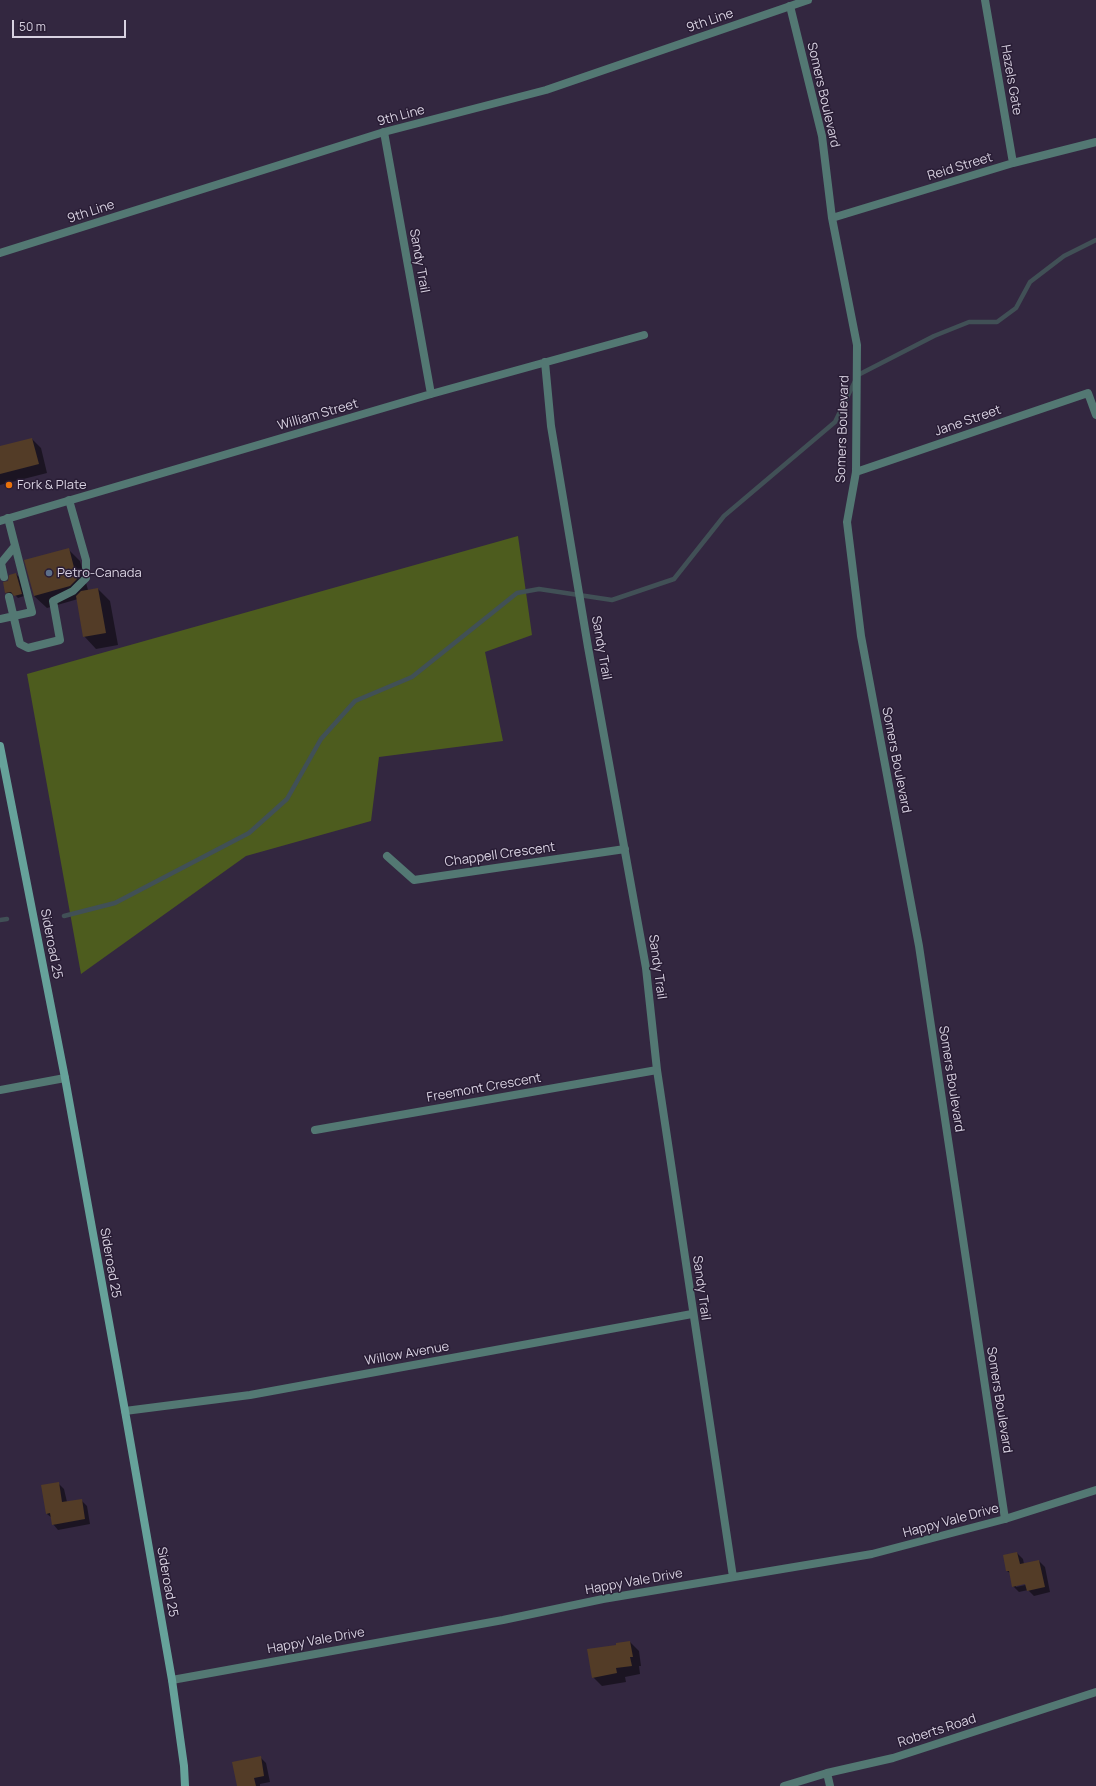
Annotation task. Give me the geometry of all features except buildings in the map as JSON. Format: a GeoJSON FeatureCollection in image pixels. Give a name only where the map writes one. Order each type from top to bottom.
{"type":"FeatureCollection","features":[{"type":"Feature","properties":{"kind":"main road","name":"Sideroad 25"},"geometry":{"type":"LineString","coordinates":[[0,746],[65,1078],[125,1411],[172,1680],[184,1766],[185,1786]]}},
{"type":"Feature","properties":{"kind":"street","name":"9th Line"},"geometry":{"type":"LineString","coordinates":[[0,253],[384,132],[546,90],[808,0]]}},
{"type":"Feature","properties":{"kind":"street","name":"Hazels Gate"},"geometry":{"type":"LineString","coordinates":[[985,0],[1013,163]]}},
{"type":"Feature","properties":{"kind":"street","name":"Somers Boulevard"},"geometry":{"type":"LineString","coordinates":[[790,6],[822,136],[832,218],[857,345],[856,472],[847,522],[861,636],[919,946],[1005,1519]]}},
{"type":"Feature","properties":{"kind":"street","name":"Sandy Trail"},"geometry":{"type":"LineString","coordinates":[[384,132],[431,394]]}},
{"type":"Feature","properties":{"kind":"street","name":"Reid Street"},"geometry":{"type":"LineString","coordinates":[[832,218],[1013,163],[1096,142]]}},
{"type":"Feature","properties":{"kind":"street","name":"William Street"},"geometry":{"type":"LineString","coordinates":[[4,520],[431,394],[644,335]]}},
{"type":"Feature","properties":{"kind":"street","name":"Sandy Trail"},"geometry":{"type":"LineString","coordinates":[[546,362],[551,426],[588,647],[646,968],[657,1070],[692,1314],[733,1577]]}},
{"type":"Feature","properties":{"kind":"street","name":"Jane Street"},"geometry":{"type":"LineString","coordinates":[[856,472],[1088,394],[1096,415]]}},
{"type":"Feature","properties":{"kind":"street"},"geometry":{"type":"LineString","coordinates":[[9,597],[20,644],[28,648],[60,640],[53,601],[73,591],[86,578],[86,560],[69,500]]}},
{"type":"Feature","properties":{"kind":"street"},"geometry":{"type":"LineString","coordinates":[[0,619],[32,612],[16,546],[4,520]]}},
{"type":"Feature","properties":{"kind":"street"},"geometry":{"type":"LineString","coordinates":[[4,577],[1,564],[16,546]]}},
{"type":"Feature","properties":{"kind":"street","name":"Chappell Crescent"},"geometry":{"type":"LineString","coordinates":[[386,856],[414,880],[625,849]]}},
{"type":"Feature","properties":{"kind":"street","name":"Freemont Crescent"},"geometry":{"type":"LineString","coordinates":[[315,1130],[657,1070]]}},
{"type":"Feature","properties":{"kind":"street"},"geometry":{"type":"LineString","coordinates":[[0,1090],[65,1078]]}},
{"type":"Feature","properties":{"kind":"street","name":"Willow Avenue"},"geometry":{"type":"LineString","coordinates":[[125,1411],[250,1395],[692,1314]]}},
{"type":"Feature","properties":{"kind":"street","name":"Happy Vale Drive"},"geometry":{"type":"LineString","coordinates":[[172,1680],[503,1620],[603,1599],[872,1554],[1005,1519],[1096,1490]]}},
{"type":"Feature","properties":{"kind":"street","name":"Roberts Road"},"geometry":{"type":"LineString","coordinates":[[784,1786],[827,1773],[893,1758],[1096,1692]]}},
{"type":"Feature","properties":{"kind":"street"},"geometry":{"type":"LineString","coordinates":[[827,1773],[830,1786]]}},
{"type":"Feature","properties":{"kind":"green space"},"geometry":{"type":"Polygon","coordinates":[[[518,536],[532,635],[485,652],[503,741],[379,757],[371,821],[246,856],[81,974],[27,674],[518,536]]]}},
{"type":"Feature","properties":{"kind":"waterway"},"geometry":{"type":"LineString","coordinates":[[64,916],[115,903],[249,833],[287,799],[321,739],[355,701],[412,677],[517,593],[539,589],[612,600],[674,579],[724,516],[835,422],[858,375],[934,336],[969,322],[997,322],[1016,308],[1030,282],[1064,256],[1096,240]]}},
{"type":"Feature","properties":{"kind":"waterway"},"geometry":{"type":"LineString","coordinates":[[0,920],[7,919]]}},
{"type":"Feature","properties":{"kind":"place","name":"Fork & Plate"},"geometry":{"type":"Point","coordinates":[9,485]}},
{"type":"Feature","properties":{"kind":"place","name":"Petro-Canada"},"geometry":{"type":"Point","coordinates":[49,573]}}]}
